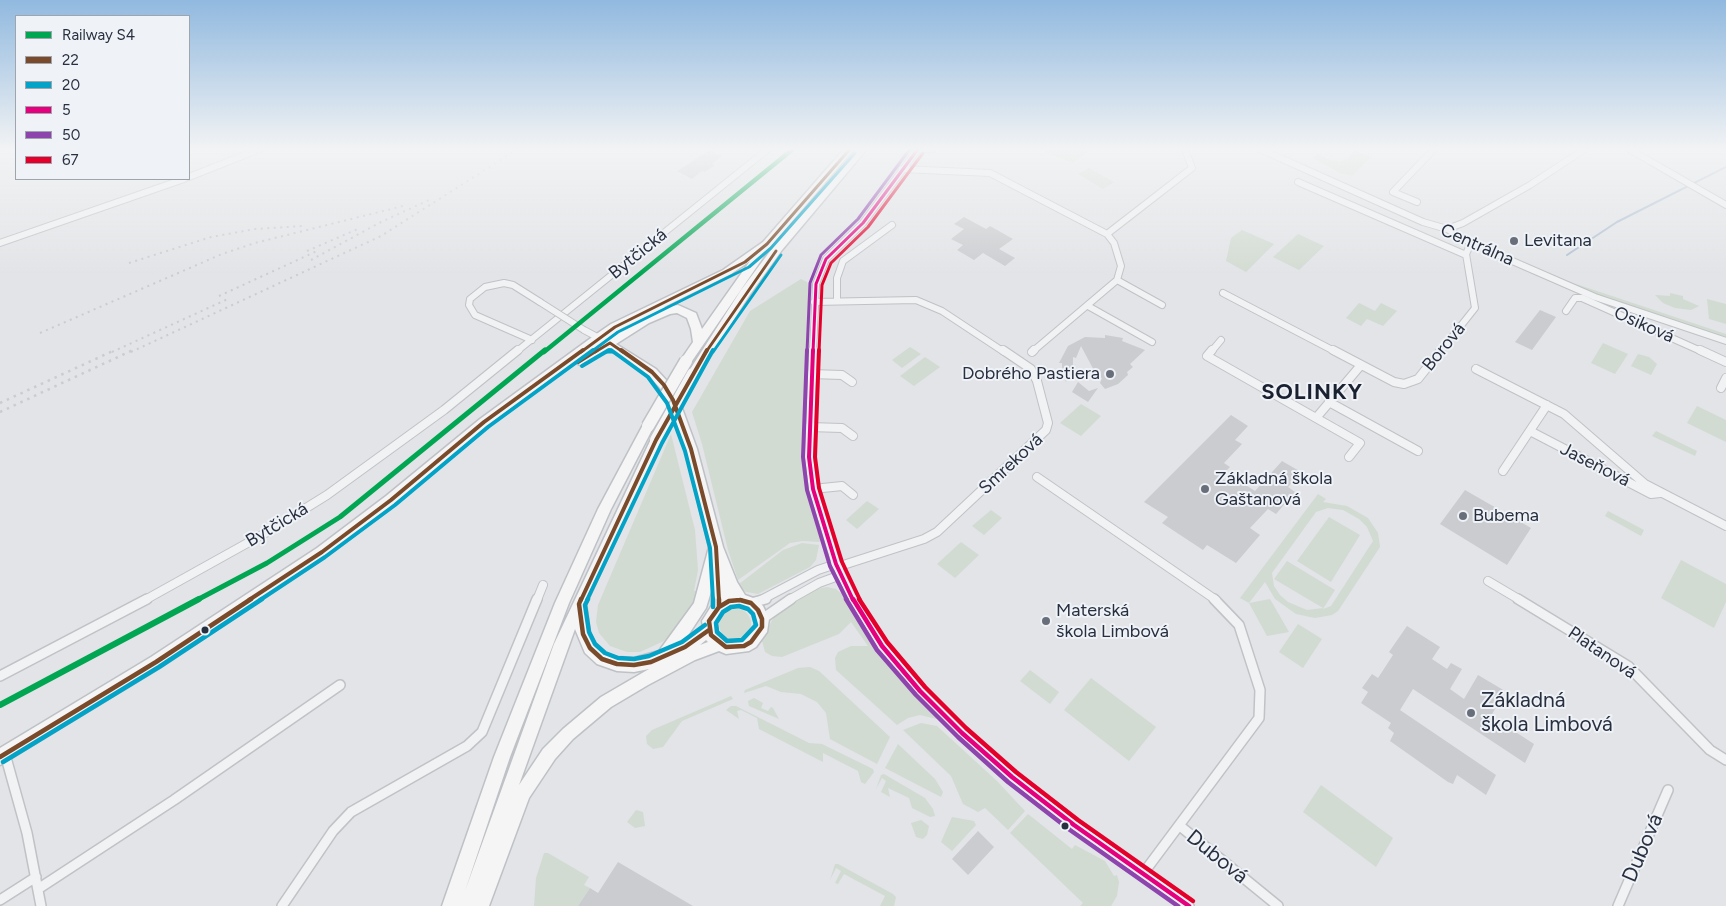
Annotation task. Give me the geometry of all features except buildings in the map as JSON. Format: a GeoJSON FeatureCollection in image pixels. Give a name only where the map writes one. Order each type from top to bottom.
{"type":"FeatureCollection","features":[{"type":"Feature","properties":{"kind":"main road"},"geometry":{"type":"LineString","coordinates":[[450,906],[502,757],[559,612],[605,509],[648,426],[698,341],[813,191]]}},
{"type":"Feature","properties":{"kind":"main road"},"geometry":{"type":"LineString","coordinates":[[468,906],[535,711],[561,644],[656,440],[693,374],[745,293],[772,246],[824,191]]}},
{"type":"Feature","properties":{"kind":"main road"},"geometry":{"type":"LineString","coordinates":[[2,755],[156,662],[322,552],[391,500],[484,422],[604,340],[625,321],[736,267],[772,246]]}},
{"type":"Feature","properties":{"kind":"main road"},"geometry":{"type":"LineString","coordinates":[[604,340],[658,313],[678,309],[686,311],[695,320],[698,341]]}},
{"type":"Feature","properties":{"kind":"main road"},"geometry":{"type":"LineString","coordinates":[[480,906],[523,793],[549,754],[568,734],[606,702],[643,680],[690,655],[720,644],[735,648],[752,642],[762,627],[762,618],[758,610],[746,602],[731,585],[716,547],[692,449],[664,385],[652,372],[604,340]]}},
{"type":"Feature","properties":{"kind":"main road"},"geometry":{"type":"LineString","coordinates":[[716,547],[720,588],[719,606]]}},
{"type":"Feature","properties":{"kind":"main road"},"geometry":{"type":"LineString","coordinates":[[663,656],[679,639],[701,604],[716,547]]}},
{"type":"Feature","properties":{"kind":"main road"},"geometry":{"type":"LineString","coordinates":[[579,604],[583,634],[590,648],[602,659],[617,664],[634,665],[685,647],[709,630],[713,613],[719,606],[729,601],[746,602]]}},
{"type":"Feature","properties":{"kind":"main road"},"geometry":{"type":"LineString","coordinates":[[709,630],[720,644]]}},
{"type":"Feature","properties":{"kind":"street"},"geometry":{"type":"LineString","coordinates":[[0,243],[149,191]]}},
{"type":"Feature","properties":{"kind":"street","name":"Bytčická"},"geometry":{"type":"LineString","coordinates":[[0,676],[153,596],[299,513],[444,410],[717,191]]}},
{"type":"Feature","properties":{"kind":"street"},"geometry":{"type":"LineString","coordinates":[[886,191],[863,223],[826,259],[816,284],[809,457],[813,489],[838,569],[866,623],[888,654],[920,691],[1012,777],[1142,875],[1189,906]]}},
{"type":"Feature","properties":{"kind":"street"},"geometry":{"type":"LineString","coordinates":[[1025,191],[1107,234],[1114,244],[1121,266],[1117,280],[1032,352]]}},
{"type":"Feature","properties":{"kind":"street"},"geometry":{"type":"LineString","coordinates":[[1107,234],[1163,191]]}},
{"type":"Feature","properties":{"kind":"street"},"geometry":{"type":"LineString","coordinates":[[1319,191],[1466,255],[1489,251]]}},
{"type":"Feature","properties":{"kind":"street","name":"Centrálna"},"geometry":{"type":"LineString","coordinates":[[1353,191],[1423,222],[1447,228],[1489,251],[1628,310],[1726,341]]}},
{"type":"Feature","properties":{"kind":"street"},"geometry":{"type":"LineString","coordinates":[[1394,191],[1417,202]]}},
{"type":"Feature","properties":{"kind":"street"},"geometry":{"type":"LineString","coordinates":[[1447,228],[1463,223],[1519,191]]}},
{"type":"Feature","properties":{"kind":"street"},"geometry":{"type":"LineString","coordinates":[[1704,191],[1726,205]]}},
{"type":"Feature","properties":{"kind":"street"},"geometry":{"type":"LineString","coordinates":[[837,301],[837,278],[844,260],[892,225]]}},
{"type":"Feature","properties":{"kind":"street"},"geometry":{"type":"LineString","coordinates":[[1466,255],[1472,243]]}},
{"type":"Feature","properties":{"kind":"street","name":"Borová"},"geometry":{"type":"LineString","coordinates":[[1223,293],[1394,382],[1404,384],[1418,379],[1475,308],[1466,255]]}},
{"type":"Feature","properties":{"kind":"street"},"geometry":{"type":"LineString","coordinates":[[1117,280],[1162,305]]}},
{"type":"Feature","properties":{"kind":"street"},"geometry":{"type":"LineString","coordinates":[[532,340],[474,315],[469,306],[470,299],[485,287],[504,283],[513,285],[584,330],[604,340]]}},
{"type":"Feature","properties":{"kind":"street","name":"Osiková"},"geometry":{"type":"LineString","coordinates":[[1566,311],[1575,298],[1582,298],[1726,362]]}},
{"type":"Feature","properties":{"kind":"street","name":"Smreková"},"geometry":{"type":"LineString","coordinates":[[814,302],[916,300],[950,316],[1030,369],[1038,381],[1048,423],[1046,430],[1041,436],[936,532],[924,540],[838,569]]}},
{"type":"Feature","properties":{"kind":"street"},"geometry":{"type":"LineString","coordinates":[[1088,306],[1152,342]]}},
{"type":"Feature","properties":{"kind":"street"},"geometry":{"type":"LineString","coordinates":[[1222,340],[1206,356],[1360,443],[1349,457]]}},
{"type":"Feature","properties":{"kind":"street"},"geometry":{"type":"LineString","coordinates":[[1316,418],[1361,365]]}},
{"type":"Feature","properties":{"kind":"street","name":"Jaseňová"},"geometry":{"type":"LineString","coordinates":[[1476,370],[1564,414],[1645,484],[1726,526]]}},
{"type":"Feature","properties":{"kind":"street"},"geometry":{"type":"LineString","coordinates":[[811,374],[842,375],[852,382]]}},
{"type":"Feature","properties":{"kind":"street"},"geometry":{"type":"LineString","coordinates":[[1720,388],[1726,378]]}},
{"type":"Feature","properties":{"kind":"street"},"geometry":{"type":"LineString","coordinates":[[1329,402],[1418,451]]}},
{"type":"Feature","properties":{"kind":"street"},"geometry":{"type":"LineString","coordinates":[[1503,471],[1547,405]]}},
{"type":"Feature","properties":{"kind":"street"},"geometry":{"type":"LineString","coordinates":[[809,427],[842,428],[854,436]]}},
{"type":"Feature","properties":{"kind":"street","name":"Jaseňová"},"geometry":{"type":"LineString","coordinates":[[1530,431],[1651,494],[1661,492]]}},
{"type":"Feature","properties":{"kind":"street"},"geometry":{"type":"LineString","coordinates":[[1037,476],[1217,601],[1240,625],[1260,690],[1259,718],[1142,875]]}},
{"type":"Feature","properties":{"kind":"street"},"geometry":{"type":"LineString","coordinates":[[813,489],[842,486],[853,495]]}},
{"type":"Feature","properties":{"kind":"street"},"geometry":{"type":"LineString","coordinates":[[746,602],[766,599],[818,570],[838,569]]}},
{"type":"Feature","properties":{"kind":"street"},"geometry":{"type":"LineString","coordinates":[[762,618],[777,606],[838,569]]}},
{"type":"Feature","properties":{"kind":"street","name":"Platanová"},"geometry":{"type":"LineString","coordinates":[[1488,581],[1628,666],[1710,750],[1726,760]]}},
{"type":"Feature","properties":{"kind":"street"},"geometry":{"type":"LineString","coordinates":[[282,906],[342,821],[366,802],[466,746],[486,726],[543,585]]}},
{"type":"Feature","properties":{"kind":"street"},"geometry":{"type":"LineString","coordinates":[[38,889],[174,800],[340,685]]}},
{"type":"Feature","properties":{"kind":"street"},"geometry":{"type":"LineString","coordinates":[[2,755],[28,833],[41,906]]}},
{"type":"Feature","properties":{"kind":"street","name":"Dubová"},"geometry":{"type":"LineString","coordinates":[[1618,906],[1668,790]]}},
{"type":"Feature","properties":{"kind":"street","name":"Dubová"},"geometry":{"type":"LineString","coordinates":[[1180,826],[1278,906]]}},
{"type":"Feature","properties":{"kind":"street"},"geometry":{"type":"LineString","coordinates":[[0,900],[36,877]]}},
{"type":"Feature","properties":{"kind":"shaded area"},"geometry":{"type":"Polygon","coordinates":[[[1242,230],[1274,244],[1246,272],[1226,261],[1231,238],[1242,230]]]}},
{"type":"Feature","properties":{"kind":"shaded area"},"geometry":{"type":"Polygon","coordinates":[[[1298,234],[1324,246],[1299,270],[1273,257],[1298,234]]]}},
{"type":"Feature","properties":{"kind":"shaded area"},"geometry":{"type":"Polygon","coordinates":[[[801,279],[807,282],[810,292],[803,452],[805,471],[822,540],[819,542],[803,541],[790,543],[738,580],[728,550],[702,444],[692,412],[750,311],[801,279]]]}},
{"type":"Feature","properties":{"kind":"shaded area"},"geometry":{"type":"Polygon","coordinates":[[[1564,280],[1726,334],[1726,338],[1616,302],[1564,280]]]}},
{"type":"Feature","properties":{"kind":"shaded area"},"geometry":{"type":"Polygon","coordinates":[[[1670,293],[1683,296],[1683,299],[1699,306],[1691,310],[1675,308],[1663,303],[1655,295],[1670,296],[1670,293]]]}},
{"type":"Feature","properties":{"kind":"shaded area"},"geometry":{"type":"Polygon","coordinates":[[[1707,299],[1726,304],[1726,324],[1709,319],[1707,299]]]}},
{"type":"Feature","properties":{"kind":"shaded area"},"geometry":{"type":"Polygon","coordinates":[[[1359,303],[1375,311],[1381,303],[1397,311],[1383,326],[1367,319],[1361,326],[1346,318],[1359,303]]]}},
{"type":"Feature","properties":{"kind":"shaded area"},"geometry":{"type":"Polygon","coordinates":[[[1603,343],[1628,354],[1615,374],[1591,363],[1603,343]]]}},
{"type":"Feature","properties":{"kind":"shaded area"},"geometry":{"type":"Polygon","coordinates":[[[910,347],[921,354],[902,368],[892,360],[910,347]]]}},
{"type":"Feature","properties":{"kind":"shaded area"},"geometry":{"type":"Polygon","coordinates":[[[1638,354],[1649,357],[1657,364],[1651,375],[1631,366],[1638,354]]]}},
{"type":"Feature","properties":{"kind":"shaded area"},"geometry":{"type":"Polygon","coordinates":[[[925,357],[940,367],[914,386],[900,376],[925,357]]]}},
{"type":"Feature","properties":{"kind":"shaded area"},"geometry":{"type":"Polygon","coordinates":[[[1081,404],[1101,416],[1081,436],[1060,423],[1081,404]]]}},
{"type":"Feature","properties":{"kind":"shaded area"},"geometry":{"type":"Polygon","coordinates":[[[1697,406],[1726,420],[1726,442],[1687,423],[1697,406]]]}},
{"type":"Feature","properties":{"kind":"shaded area"},"geometry":{"type":"Polygon","coordinates":[[[1656,431],[1697,451],[1695,456],[1652,436],[1656,431]]]}},
{"type":"Feature","properties":{"kind":"shaded area"},"geometry":{"type":"Polygon","coordinates":[[[671,434],[695,530],[698,570],[694,591],[699,591],[691,609],[674,633],[664,641],[640,652],[627,652],[610,646],[599,633],[596,622],[598,605],[671,434]]]}},
{"type":"Feature","properties":{"kind":"shaded area"},"geometry":{"type":"Polygon","coordinates":[[[1318,494],[1326,499],[1323,502],[1347,506],[1368,518],[1378,533],[1380,547],[1338,611],[1332,615],[1315,618],[1296,614],[1275,599],[1265,582],[1249,603],[1240,598],[1318,494]],[[1328,508],[1316,512],[1272,573],[1274,586],[1288,602],[1307,610],[1323,608],[1274,579],[1287,561],[1335,590],[1323,609],[1331,606],[1373,541],[1367,527],[1359,519],[1343,510],[1328,508]]]}},
{"type":"Feature","properties":{"kind":"shaded area"},"geometry":{"type":"Polygon","coordinates":[[[867,501],[879,509],[857,529],[846,520],[867,501]]]}},
{"type":"Feature","properties":{"kind":"shaded area"},"geometry":{"type":"Polygon","coordinates":[[[991,510],[1002,518],[984,535],[972,526],[991,510]]]}},
{"type":"Feature","properties":{"kind":"shaded area"},"geometry":{"type":"Polygon","coordinates":[[[1608,511],[1644,530],[1641,536],[1605,516],[1608,511]]]}},
{"type":"Feature","properties":{"kind":"shaded area"},"geometry":{"type":"Polygon","coordinates":[[[1329,517],[1360,535],[1331,582],[1297,561],[1329,517]]]}},
{"type":"Feature","properties":{"kind":"shaded area"},"geometry":{"type":"Polygon","coordinates":[[[961,542],[979,555],[955,578],[937,564],[961,542]]]}},
{"type":"Feature","properties":{"kind":"shaded area"},"geometry":{"type":"Polygon","coordinates":[[[802,543],[819,545],[816,560],[810,567],[758,594],[746,592],[740,587],[739,584],[783,550],[802,543]]]}},
{"type":"Feature","properties":{"kind":"shaded area"},"geometry":{"type":"Polygon","coordinates":[[[1681,560],[1726,584],[1726,602],[1714,628],[1661,598],[1681,560]]]}},
{"type":"Feature","properties":{"kind":"shaded area"},"geometry":{"type":"Polygon","coordinates":[[[827,587],[836,589],[843,595],[877,649],[941,720],[920,715],[908,718],[897,725],[836,670],[835,658],[838,652],[851,646],[868,646],[851,622],[839,634],[782,657],[772,656],[765,652],[762,641],[774,616],[816,589],[827,587]]]}},
{"type":"Feature","properties":{"kind":"shaded area"},"geometry":{"type":"Polygon","coordinates":[[[1270,599],[1289,632],[1267,636],[1249,603],[1270,599]]]}},
{"type":"Feature","properties":{"kind":"shaded area"},"geometry":{"type":"Polygon","coordinates":[[[735,608],[746,613],[751,624],[746,635],[735,640],[724,635],[719,624],[724,613],[735,608]]]}},
{"type":"Feature","properties":{"kind":"shaded area"},"geometry":{"type":"Polygon","coordinates":[[[1298,624],[1322,639],[1303,668],[1279,652],[1298,624]]]}},
{"type":"Feature","properties":{"kind":"shaded area"},"geometry":{"type":"Polygon","coordinates":[[[810,667],[819,671],[890,737],[877,764],[830,739],[826,713],[817,702],[801,694],[781,692],[766,686],[744,693],[745,690],[798,668],[810,667]]]}},
{"type":"Feature","properties":{"kind":"shaded area"},"geometry":{"type":"Polygon","coordinates":[[[1030,670],[1059,692],[1050,704],[1020,681],[1030,670]]]}},
{"type":"Feature","properties":{"kind":"shaded area"},"geometry":{"type":"Polygon","coordinates":[[[1091,678],[1156,727],[1129,761],[1064,710],[1091,678]]]}},
{"type":"Feature","properties":{"kind":"shaded area"},"geometry":{"type":"Polygon","coordinates":[[[731,696],[733,699],[682,721],[663,747],[653,749],[647,744],[646,736],[652,730],[731,696]]]}},
{"type":"Feature","properties":{"kind":"shaded area"},"geometry":{"type":"Polygon","coordinates":[[[754,698],[763,703],[761,708],[768,711],[771,707],[773,708],[779,719],[749,706],[748,701],[754,698]]]}},
{"type":"Feature","properties":{"kind":"shaded area"},"geometry":{"type":"Polygon","coordinates":[[[731,706],[736,706],[809,743],[822,744],[873,769],[874,772],[865,784],[861,782],[858,771],[823,753],[823,762],[759,729],[757,718],[741,710],[737,711],[739,719],[726,710],[731,706]]]}},
{"type":"Feature","properties":{"kind":"shaded area"},"geometry":{"type":"Polygon","coordinates":[[[921,723],[937,726],[997,781],[1025,811],[1008,830],[985,808],[978,812],[963,804],[951,776],[903,730],[921,723]]]}},
{"type":"Feature","properties":{"kind":"shaded area"},"geometry":{"type":"Polygon","coordinates":[[[898,744],[935,779],[943,792],[941,797],[885,768],[898,744]]]}},
{"type":"Feature","properties":{"kind":"shaded area"},"geometry":{"type":"Polygon","coordinates":[[[884,774],[925,798],[933,809],[935,816],[930,817],[912,808],[909,798],[888,788],[890,797],[881,792],[886,781],[882,778],[876,789],[881,775],[884,774]]]}},
{"type":"Feature","properties":{"kind":"shaded area"},"geometry":{"type":"Polygon","coordinates":[[[1321,785],[1393,838],[1376,867],[1303,812],[1321,785]]]}},
{"type":"Feature","properties":{"kind":"shaded area"},"geometry":{"type":"Polygon","coordinates":[[[636,810],[643,812],[645,826],[635,828],[627,822],[636,810]]]}},
{"type":"Feature","properties":{"kind":"shaded area"},"geometry":{"type":"Polygon","coordinates":[[[1028,814],[1072,849],[1075,845],[1105,861],[1114,876],[1117,875],[1119,882],[1117,896],[1111,906],[1080,906],[1083,903],[1010,833],[1028,814]]]}},
{"type":"Feature","properties":{"kind":"shaded area"},"geometry":{"type":"Polygon","coordinates":[[[952,817],[974,821],[976,825],[952,851],[941,842],[952,817]]]}},
{"type":"Feature","properties":{"kind":"shaded area"},"geometry":{"type":"Polygon","coordinates":[[[921,820],[929,826],[927,835],[923,839],[916,837],[911,823],[921,820]]]}},
{"type":"Feature","properties":{"kind":"shaded area"},"geometry":{"type":"Polygon","coordinates":[[[544,853],[548,853],[589,877],[584,885],[590,888],[578,906],[534,906],[536,878],[544,853]]]}},
{"type":"Feature","properties":{"kind":"shaded area"},"geometry":{"type":"Polygon","coordinates":[[[835,864],[893,894],[896,897],[894,906],[880,906],[885,896],[844,874],[838,884],[835,883],[841,871],[836,868],[830,880],[835,864]]]}},
{"type":"Feature","properties":{"kind":"waterway"},"geometry":{"type":"LineString","coordinates":[[1567,255],[1617,222],[1678,191]]}},
{"type":"Feature","properties":{"kind":"railway"},"geometry":{"type":"LineString","coordinates":[[131,352],[381,236],[451,191]]}},
{"type":"Feature","properties":{"kind":"railway"},"geometry":{"type":"LineString","coordinates":[[311,260],[381,222],[429,200]]}},
{"type":"Feature","properties":{"kind":"railway"},"geometry":{"type":"LineString","coordinates":[[40,333],[222,254],[255,243],[403,206]]}},
{"type":"Feature","properties":{"kind":"railway"},"geometry":{"type":"LineString","coordinates":[[129,263],[211,237],[255,229],[303,226]]}},
{"type":"Feature","properties":{"kind":"railway"},"geometry":{"type":"LineString","coordinates":[[307,251],[360,228]]}},
{"type":"Feature","properties":{"kind":"railway"},"geometry":{"type":"LineString","coordinates":[[219,296],[317,251]]}},
{"type":"Feature","properties":{"kind":"railway"},"geometry":{"type":"LineString","coordinates":[[112,352],[230,298]]}},
{"type":"Feature","properties":{"kind":"railway"},"geometry":{"type":"LineString","coordinates":[[0,403],[115,350]]}},
{"type":"Feature","properties":{"kind":"railway"},"geometry":{"type":"LineString","coordinates":[[0,412],[133,350]]}},
{"type":"Feature","properties":{"kind":"rail line","name":"S4"},"geometry":{"type":"LineString","coordinates":[[0,705],[267,563],[340,517],[741,191]]}},
{"type":"Feature","properties":{"kind":"transit line","name":"22"},"geometry":{"type":"LineString","coordinates":[[0,757],[156,662],[322,552],[391,500],[484,422],[615,327],[745,262],[767,244],[813,191]]}},
{"type":"Feature","properties":{"kind":"transit line","name":"20"},"geometry":{"type":"LineString","coordinates":[[3,762],[159,667],[325,557],[395,505],[488,427],[618,332],[749,267],[771,248],[821,191]]}},
{"type":"Feature","properties":{"kind":"transit line","name":"50"},"geometry":{"type":"LineString","coordinates":[[879,191],[858,219],[821,255],[810,283],[803,457],[807,490],[830,566],[850,607],[877,650],[916,695],[958,737],[1008,782],[1070,830],[1178,906]]}},
{"type":"Feature","properties":{"kind":"transit line","name":"5"},"geometry":{"type":"LineString","coordinates":[[887,191],[863,223],[826,259],[816,284],[809,457],[813,489],[836,564],[855,604],[882,646],[920,691],[962,733],[1012,777],[1074,825],[1189,906]]}},
{"type":"Feature","properties":{"kind":"transit line","name":"67"},"geometry":{"type":"LineString","coordinates":[[895,191],[868,227],[831,263],[822,285],[815,457],[819,488],[842,562],[860,601],[887,642],[925,687],[966,728],[1016,772],[1078,820],[1193,901]]}},
{"type":"Feature","properties":{"kind":"transit line","name":"22"},"geometry":{"type":"LineString","coordinates":[[709,630],[685,647],[651,662],[634,665],[617,664],[602,659],[590,648],[583,634],[579,604],[656,440],[709,346],[776,251]]}},
{"type":"Feature","properties":{"kind":"transit line","name":"20"},"geometry":{"type":"LineString","coordinates":[[705,625],[682,642],[649,656],[634,659],[618,658],[605,653],[595,644],[589,632],[585,605],[662,443],[714,349],[781,255]]}},
{"type":"Feature","properties":{"kind":"transit line","name":"22"},"geometry":{"type":"LineString","coordinates":[[578,362],[610,343],[652,372],[664,385],[673,400],[691,449],[716,547],[720,587],[719,607]]}},
{"type":"Feature","properties":{"kind":"transit line","name":"20"},"geometry":{"type":"LineString","coordinates":[[582,366],[610,350],[648,377],[667,403],[685,451],[710,548],[714,587],[713,607]]}},
{"type":"Feature","properties":{"kind":"transit line","name":"22"},"geometry":{"type":"LineString","coordinates":[[740,600],[751,603],[758,610],[762,619],[762,627],[751,642],[744,646],[726,647],[711,635],[709,621],[719,607],[729,601],[740,600]]}},
{"type":"Feature","properties":{"kind":"transit line","name":"20"},"geometry":{"type":"LineString","coordinates":[[739,606],[748,609],[753,614],[756,625],[742,640],[727,641],[717,632],[716,623],[723,612],[731,607],[739,606]]}},
{"type":"Feature","properties":{"kind":"place","name":"Levitana"},"geometry":{"type":"Point","coordinates":[1514,241]}},
{"type":"Feature","properties":{"kind":"place","name":"Dobrého Pastiera"},"geometry":{"type":"Point","coordinates":[1110,374]}},
{"type":"Feature","properties":{"kind":"place","name":"Základná škola Gaštanová"},"geometry":{"type":"Point","coordinates":[1205,489]}},
{"type":"Feature","properties":{"kind":"place","name":"Bubema"},"geometry":{"type":"Point","coordinates":[1463,516]}},
{"type":"Feature","properties":{"kind":"place","name":"Materská škola Limbová"},"geometry":{"type":"Point","coordinates":[1046,621]}},
{"type":"Feature","properties":{"kind":"place","name":"Základná škola Limbová"},"geometry":{"type":"Point","coordinates":[1471,713]}},
{"type":"Feature","properties":{"kind":"district","name":"SOLINKY"},"geometry":{"type":"Point","coordinates":[1312,393]}}]}
